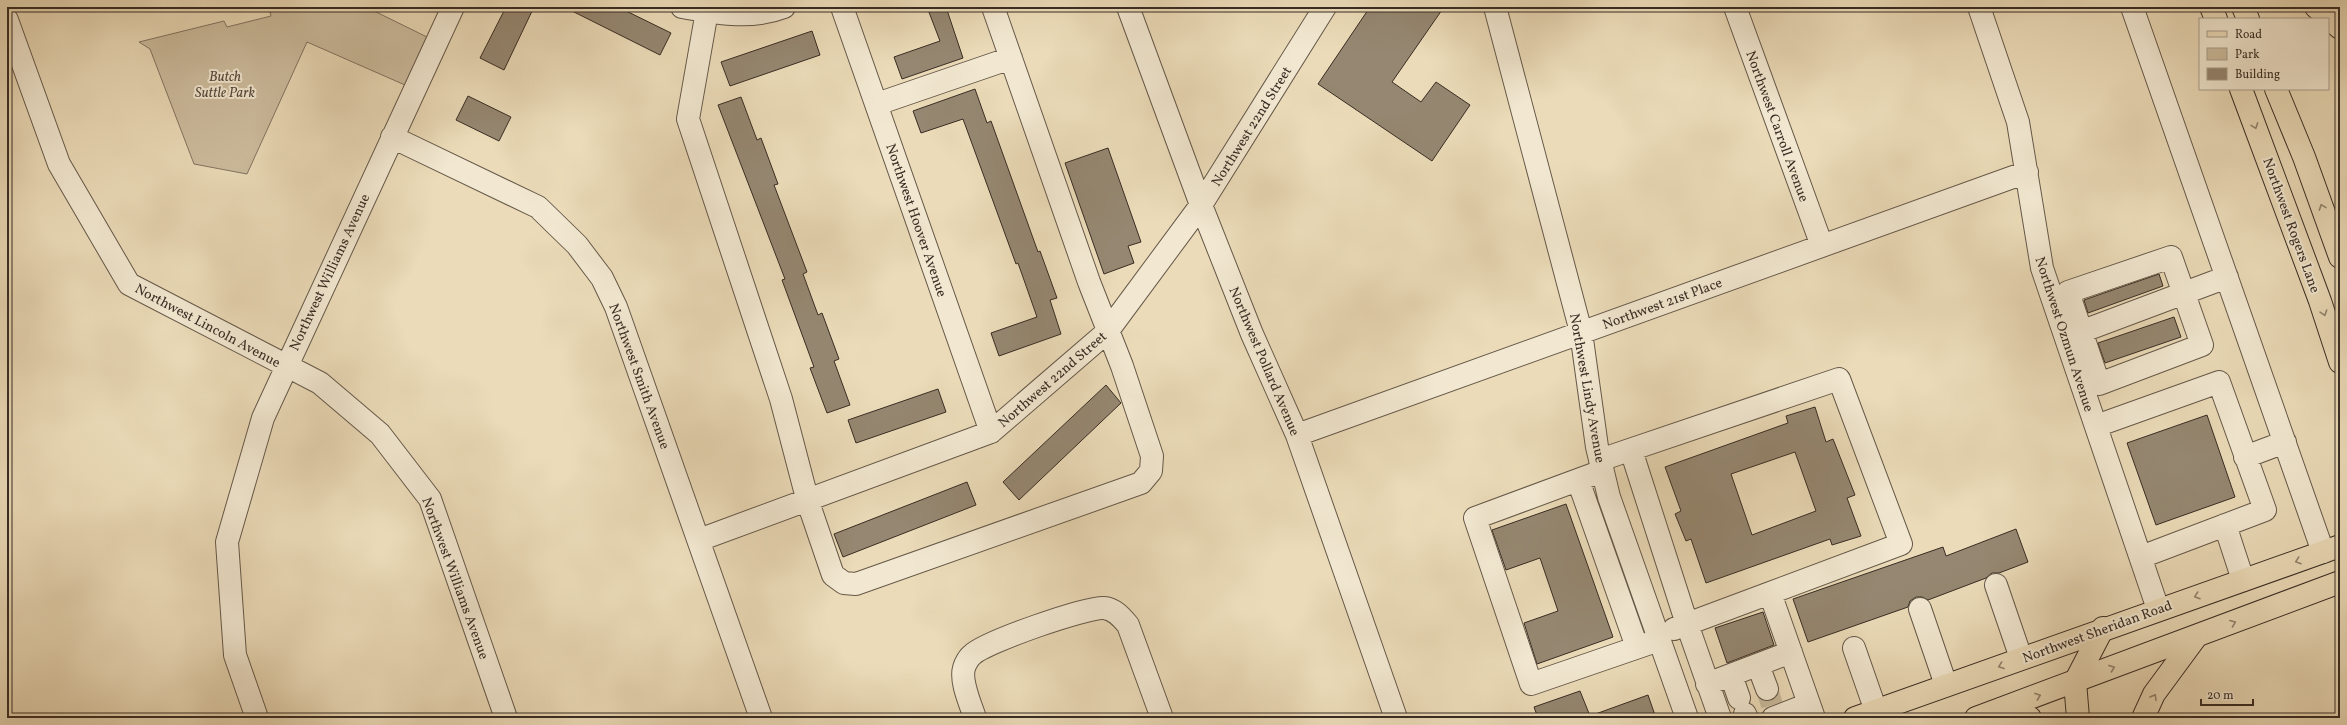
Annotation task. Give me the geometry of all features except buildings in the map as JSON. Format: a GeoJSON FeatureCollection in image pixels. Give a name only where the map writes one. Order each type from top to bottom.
{"type":"FeatureCollection","features":[{"type":"Feature","properties":{"kind":"main road"},"geometry":{"type":"LineString","coordinates":[[2211,7],[2216,18]]}},
{"type":"Feature","properties":{"kind":"main road"},"geometry":{"type":"LineString","coordinates":[[2243,7],[2248,18]]}},
{"type":"Feature","properties":{"kind":"main road"},"geometry":{"type":"LineString","coordinates":[[2316,7],[2329,18]]}},
{"type":"Feature","properties":{"kind":"main road"},"geometry":{"type":"LineString","coordinates":[[2329,18],[2340,28]]}},
{"type":"Feature","properties":{"kind":"main road","name":"Northwest Rogers Lane"},"geometry":{"type":"LineString","coordinates":[[2241,90],[2320,301],[2340,362]]}},
{"type":"Feature","properties":{"kind":"main road"},"geometry":{"type":"LineString","coordinates":[[2276,90],[2304,157],[2340,257]]}},
{"type":"Feature","properties":{"kind":"main road","name":"Northwest Sheridan Road"},"geometry":{"type":"LineString","coordinates":[[1855,718],[2103,628],[2332,549]]}},
{"type":"Feature","properties":{"kind":"main road"},"geometry":{"type":"LineString","coordinates":[[1976,718],[2076,682],[2340,582]]}},
{"type":"Feature","properties":{"kind":"main road"},"geometry":{"type":"LineString","coordinates":[[2078,718],[2076,682],[2103,628]]}},
{"type":"Feature","properties":{"kind":"main road"},"geometry":{"type":"LineString","coordinates":[[2143,718],[2154,694],[2196,637]]}},
{"type":"Feature","properties":{"kind":"main road"},"geometry":{"type":"LineString","coordinates":[[2001,709],[2030,718]]}},
{"type":"Feature","properties":{"kind":"street"},"geometry":{"type":"LineString","coordinates":[[7,15],[14,7]]}},
{"type":"Feature","properties":{"kind":"street","name":"Northwest Williams Avenue"},"geometry":{"type":"LineString","coordinates":[[453,7],[286,366],[320,383],[380,434],[430,499],[506,718]]}},
{"type":"Feature","properties":{"kind":"street"},"geometry":{"type":"LineString","coordinates":[[682,7],[736,16],[770,12],[784,7]]}},
{"type":"Feature","properties":{"kind":"street","name":"Northwest Hoover Avenue"},"geometry":{"type":"LineString","coordinates":[[842,7],[990,432]]}},
{"type":"Feature","properties":{"kind":"street"},"geometry":{"type":"LineString","coordinates":[[707,11],[688,119],[781,399],[808,502],[833,576],[844,583],[856,584],[1141,483],[1151,471],[1152,456],[1122,366],[1107,332],[993,7]]}},
{"type":"Feature","properties":{"kind":"street","name":"Northwest Pollard Avenue"},"geometry":{"type":"LineString","coordinates":[[1128,7],[1201,205],[1252,334],[1297,435],[1396,718]]}},
{"type":"Feature","properties":{"kind":"street","name":"Northwest 22nd Street"},"geometry":{"type":"LineString","coordinates":[[699,540],[808,502],[990,432],[1107,332],[1201,205],[1325,7]]}},
{"type":"Feature","properties":{"kind":"street","name":"Northwest Lindy Avenue"},"geometry":{"type":"LineString","coordinates":[[1495,7],[1581,332],[1601,466],[1609,497],[1688,718]]}},
{"type":"Feature","properties":{"kind":"street","name":"Northwest Carroll Avenue"},"geometry":{"type":"LineString","coordinates":[[1735,7],[1822,246]]}},
{"type":"Feature","properties":{"kind":"street","name":"Northwest Ozmun Avenue"},"geometry":{"type":"LineString","coordinates":[[1979,7],[2018,122],[2027,172],[2037,248],[2060,296],[2091,386],[2096,426],[2158,609]]}},
{"type":"Feature","properties":{"kind":"street"},"geometry":{"type":"LineString","coordinates":[[2132,7],[2285,442],[2332,549]]}},
{"type":"Feature","properties":{"kind":"street","name":"Northwest Lincoln Avenue"},"geometry":{"type":"LineString","coordinates":[[7,20],[58,164],[130,284],[286,366],[263,418],[227,542],[235,655],[257,718]]}},
{"type":"Feature","properties":{"kind":"street"},"geometry":{"type":"LineString","coordinates":[[877,104],[1011,58]]}},
{"type":"Feature","properties":{"kind":"street","name":"Northwest Smith Avenue"},"geometry":{"type":"LineString","coordinates":[[392,136],[538,207],[577,245],[602,278],[616,307],[761,718]]}},
{"type":"Feature","properties":{"kind":"street","name":"Northwest 21st Place"},"geometry":{"type":"LineString","coordinates":[[1297,435],[2027,172]]}},
{"type":"Feature","properties":{"kind":"street"},"geometry":{"type":"LineString","coordinates":[[2060,296],[2171,257],[2202,345],[2091,386]]}},
{"type":"Feature","properties":{"kind":"street"},"geometry":{"type":"LineString","coordinates":[[2073,334],[2184,295],[2227,277]]}},
{"type":"Feature","properties":{"kind":"street"},"geometry":{"type":"LineString","coordinates":[[1839,379],[1901,544],[1687,624],[1637,647],[1531,684],[1475,518],[1578,480],[1631,450],[1839,379]]}},
{"type":"Feature","properties":{"kind":"street"},"geometry":{"type":"LineString","coordinates":[[2096,426],[2219,382],[2265,510],[2141,557]]}},
{"type":"Feature","properties":{"kind":"street"},"geometry":{"type":"LineString","coordinates":[[2246,456],[2285,442]]}},
{"type":"Feature","properties":{"kind":"street"},"geometry":{"type":"LineString","coordinates":[[1631,450],[1687,624],[1718,713],[1688,718]]}},
{"type":"Feature","properties":{"kind":"street"},"geometry":{"type":"LineString","coordinates":[[1578,480],[1637,647]]}},
{"type":"Feature","properties":{"kind":"street"},"geometry":{"type":"LineString","coordinates":[[2224,526],[2243,580]]}},
{"type":"Feature","properties":{"kind":"street"},"geometry":{"type":"LineString","coordinates":[[1996,585],[2021,658]]}},
{"type":"Feature","properties":{"kind":"street"},"geometry":{"type":"LineString","coordinates":[[1758,665],[1772,707],[1811,711],[1770,592]]}},
{"type":"Feature","properties":{"kind":"street"},"geometry":{"type":"LineString","coordinates":[[975,718],[966,691],[964,668],[972,655],[987,646],[1035,627],[1088,610],[1105,608],[1118,614],[1128,625],[1162,718]]}},
{"type":"Feature","properties":{"kind":"street"},"geometry":{"type":"LineString","coordinates":[[1920,609],[1946,685]]}},
{"type":"Feature","properties":{"kind":"street"},"geometry":{"type":"LineString","coordinates":[[1854,648],[1876,711]]}},
{"type":"Feature","properties":{"kind":"street"},"geometry":{"type":"LineString","coordinates":[[1707,684],[1791,652]]}},
{"type":"Feature","properties":{"kind":"street"},"geometry":{"type":"LineString","coordinates":[[1731,675],[1744,710]]}},
{"type":"Feature","properties":{"kind":"green space","name":"Butch Suttle Park"},"geometry":{"type":"Polygon","coordinates":[[[294,7],[366,7],[427,37],[405,85],[307,42],[247,174],[194,164],[150,49],[139,42],[224,21],[227,27],[271,16],[270,12],[294,7]]]}},
{"type":"Feature","properties":{"kind":"tunnel"},"geometry":{"type":"LineString","coordinates":[[1767,689],[1772,705]]}}]}
